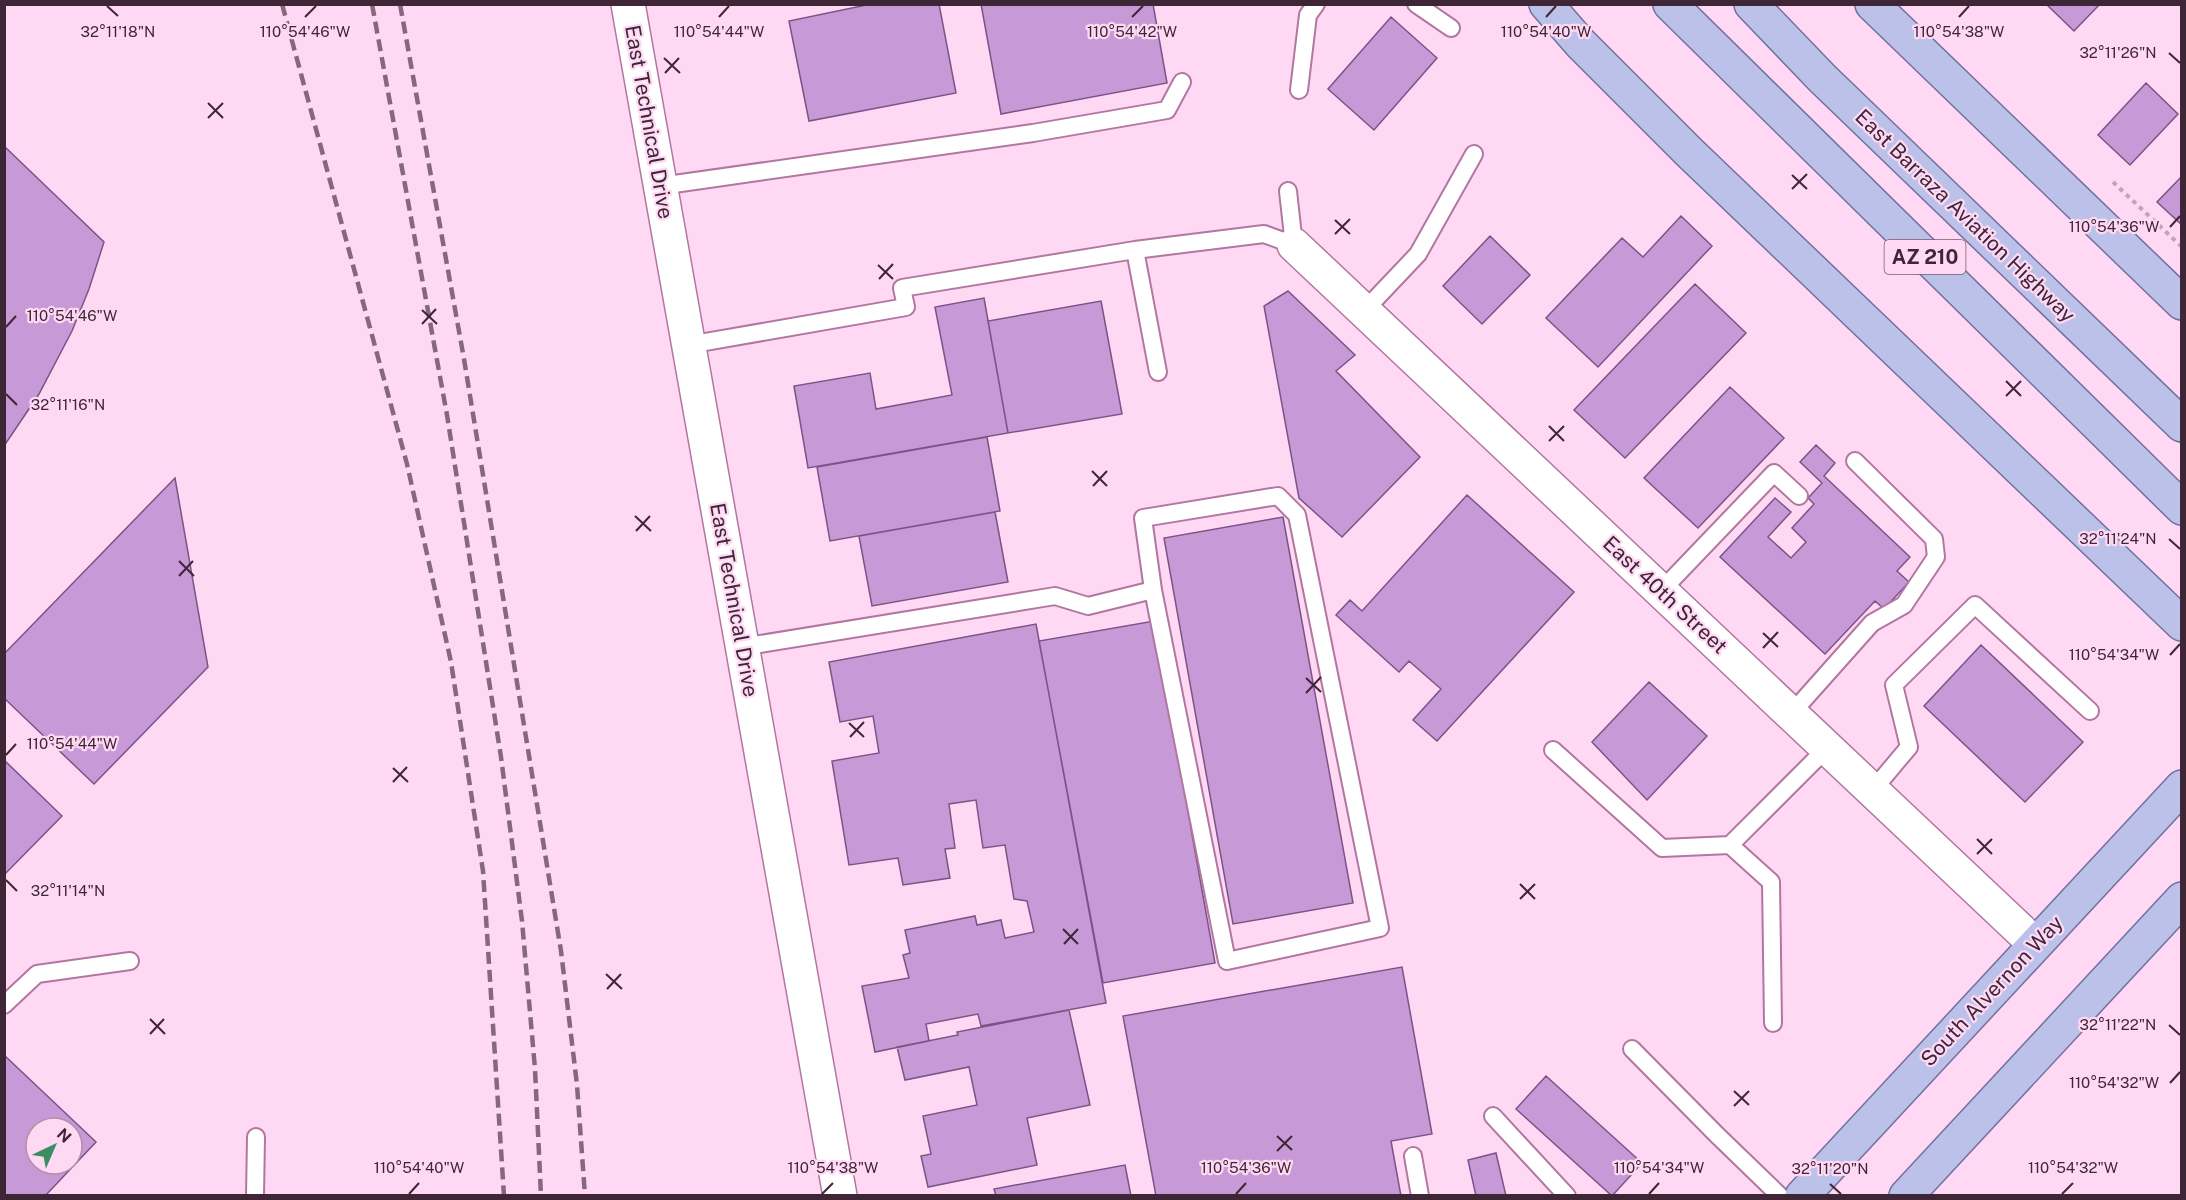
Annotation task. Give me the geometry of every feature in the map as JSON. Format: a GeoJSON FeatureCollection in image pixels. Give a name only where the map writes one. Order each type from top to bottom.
{"type":"FeatureCollection","features":[{"type":"Feature","properties":{"kind":"main road"},"geometry":{"type":"LineString","coordinates":[[1546,4],[1580,43],[1689,152],[2181,624]]}},
{"type":"Feature","properties":{"kind":"main road","name":"AZ 210"},"geometry":{"type":"LineString","coordinates":[[1670,4],[2181,508]]}},
{"type":"Feature","properties":{"kind":"main road","name":"East Barraza Aviation Highway"},"geometry":{"type":"LineString","coordinates":[[1751,4],[1822,78],[2181,425]]}},
{"type":"Feature","properties":{"kind":"main road"},"geometry":{"type":"LineString","coordinates":[[1872,4],[2181,303]]}},
{"type":"Feature","properties":{"kind":"main road","name":"South Alvernon Way"},"geometry":{"type":"LineString","coordinates":[[1802,1196],[2181,787]]}},
{"type":"Feature","properties":{"kind":"main road"},"geometry":{"type":"LineString","coordinates":[[1906,1196],[2181,899]]}},
{"type":"Feature","properties":{"kind":"street","name":"East Technical Drive"},"geometry":{"type":"LineString","coordinates":[[628,4],[840,1196]]}},
{"type":"Feature","properties":{"kind":"street","name":"East 40th Street"},"geometry":{"type":"LineString","coordinates":[[1294,245],[2035,944]]}},
{"type":"Feature","properties":{"kind":"lane"},"geometry":{"type":"LineString","coordinates":[[1299,90],[1308,15],[1316,4]]}},
{"type":"Feature","properties":{"kind":"lane"},"geometry":{"type":"LineString","coordinates":[[1416,4],[1451,28]]}},
{"type":"Feature","properties":{"kind":"lane"},"geometry":{"type":"LineString","coordinates":[[660,186],[1033,133],[1167,110],[1182,82]]}},
{"type":"Feature","properties":{"kind":"lane"},"geometry":{"type":"LineString","coordinates":[[1364,311],[1418,255],[1474,154]]}},
{"type":"Feature","properties":{"kind":"lane"},"geometry":{"type":"LineString","coordinates":[[688,345],[906,307],[902,288],[1135,250],[1264,234],[1294,245],[1288,191]]}},
{"type":"Feature","properties":{"kind":"lane"},"geometry":{"type":"LineString","coordinates":[[1135,250],[1158,372]]}},
{"type":"Feature","properties":{"kind":"lane"},"geometry":{"type":"LineString","coordinates":[[1791,714],[1872,623],[1904,605],[1936,557],[1935,539],[1855,461]]}},
{"type":"Feature","properties":{"kind":"lane"},"geometry":{"type":"LineString","coordinates":[[1661,591],[1774,473],[1799,496]]}},
{"type":"Feature","properties":{"kind":"lane"},"geometry":{"type":"LineString","coordinates":[[1278,496],[1297,515],[1380,928],[1227,961],[1153,590],[1143,518],[1278,496]]}},
{"type":"Feature","properties":{"kind":"lane"},"geometry":{"type":"LineString","coordinates":[[742,647],[1054,596],[1088,606],[1153,590]]}},
{"type":"Feature","properties":{"kind":"lane"},"geometry":{"type":"LineString","coordinates":[[1872,791],[1910,747],[1894,685],[1975,605],[2090,711]]}},
{"type":"Feature","properties":{"kind":"lane"},"geometry":{"type":"LineString","coordinates":[[1553,750],[1662,848],[1730,845],[1827,748]]}},
{"type":"Feature","properties":{"kind":"lane"},"geometry":{"type":"LineString","coordinates":[[1730,845],[1771,882],[1773,1023]]}},
{"type":"Feature","properties":{"kind":"lane"},"geometry":{"type":"LineString","coordinates":[[4,1005],[37,974],[130,962]]}},
{"type":"Feature","properties":{"kind":"lane"},"geometry":{"type":"LineString","coordinates":[[1632,1049],[1780,1196]]}},
{"type":"Feature","properties":{"kind":"lane"},"geometry":{"type":"LineString","coordinates":[[1493,1116],[1567,1196]]}},
{"type":"Feature","properties":{"kind":"lane"},"geometry":{"type":"LineString","coordinates":[[255,1196],[256,1137]]}},
{"type":"Feature","properties":{"kind":"lane"},"geometry":{"type":"LineString","coordinates":[[1413,1156],[1420,1196]]}},
{"type":"Feature","properties":{"kind":"building"},"geometry":{"type":"Polygon","coordinates":[[[871,4],[939,4],[956,93],[809,121],[789,21],[871,4]]]}},
{"type":"Feature","properties":{"kind":"building"},"geometry":{"type":"Polygon","coordinates":[[[981,4],[1153,4],[1167,83],[1001,114],[981,4]]]}},
{"type":"Feature","properties":{"kind":"building"},"geometry":{"type":"Polygon","coordinates":[[[2046,4],[2100,4],[2074,31],[2046,4]]]}},
{"type":"Feature","properties":{"kind":"building"},"geometry":{"type":"Polygon","coordinates":[[[1391,17],[1437,58],[1374,130],[1328,89],[1391,17]]]}},
{"type":"Feature","properties":{"kind":"building"},"geometry":{"type":"Polygon","coordinates":[[[2146,83],[2178,114],[2130,165],[2098,135],[2146,83]]]}},
{"type":"Feature","properties":{"kind":"building"},"geometry":{"type":"Polygon","coordinates":[[[4,146],[104,242],[72,331],[39,394],[4,446],[4,146]]]}},
{"type":"Feature","properties":{"kind":"building"},"geometry":{"type":"Polygon","coordinates":[[[2182,176],[2182,225],[2157,202],[2182,176]]]}},
{"type":"Feature","properties":{"kind":"building"},"geometry":{"type":"Polygon","coordinates":[[[1681,216],[1712,246],[1598,367],[1546,318],[1622,238],[1643,257],[1681,216]]]}},
{"type":"Feature","properties":{"kind":"building"},"geometry":{"type":"Polygon","coordinates":[[[1490,236],[1530,275],[1482,324],[1443,286],[1490,236]]]}},
{"type":"Feature","properties":{"kind":"building"},"geometry":{"type":"Polygon","coordinates":[[[1695,284],[1746,333],[1625,458],[1574,410],[1695,284]]]}},
{"type":"Feature","properties":{"kind":"building"},"geometry":{"type":"Polygon","coordinates":[[[1288,291],[1355,355],[1336,371],[1420,457],[1342,537],[1299,498],[1264,306],[1288,291]]]}},
{"type":"Feature","properties":{"kind":"building"},"geometry":{"type":"Polygon","coordinates":[[[984,298],[1008,433],[808,468],[794,386],[870,373],[876,409],[952,395],[935,307],[984,298]]]}},
{"type":"Feature","properties":{"kind":"building"},"geometry":{"type":"Polygon","coordinates":[[[1101,301],[1122,414],[1008,433],[988,321],[1101,301]]]}},
{"type":"Feature","properties":{"kind":"building"},"geometry":{"type":"Polygon","coordinates":[[[1730,387],[1784,438],[1698,528],[1644,478],[1730,387]]]}},
{"type":"Feature","properties":{"kind":"building"},"geometry":{"type":"Polygon","coordinates":[[[987,437],[1000,511],[830,541],[817,467],[987,437]]]}},
{"type":"Feature","properties":{"kind":"building"},"geometry":{"type":"Polygon","coordinates":[[[1816,445],[1835,463],[1824,476],[1910,557],[1897,571],[1909,582],[1884,609],[1875,601],[1825,654],[1720,557],[1775,498],[1791,512],[1768,537],[1791,558],[1806,542],[1792,528],[1814,504],[1808,498],[1822,483],[1800,462],[1816,445]]]}},
{"type":"Feature","properties":{"kind":"building"},"geometry":{"type":"Polygon","coordinates":[[[175,478],[208,667],[94,784],[4,698],[4,654],[175,478]]]}},
{"type":"Feature","properties":{"kind":"building"},"geometry":{"type":"Polygon","coordinates":[[[1467,495],[1574,592],[1437,741],[1413,720],[1441,689],[1409,661],[1399,672],[1336,615],[1350,600],[1362,611],[1467,495]]]}},
{"type":"Feature","properties":{"kind":"building"},"geometry":{"type":"Polygon","coordinates":[[[995,512],[1008,582],[872,606],[859,536],[995,512]]]}},
{"type":"Feature","properties":{"kind":"building"},"geometry":{"type":"Polygon","coordinates":[[[1283,517],[1353,903],[1233,924],[1164,538],[1283,517]]]}},
{"type":"Feature","properties":{"kind":"building"},"geometry":{"type":"Polygon","coordinates":[[[1154,621],[1215,963],[1103,983],[1039,641],[1154,621]]]}},
{"type":"Feature","properties":{"kind":"building"},"geometry":{"type":"Polygon","coordinates":[[[1036,624],[1106,1003],[981,1026],[978,1014],[926,1024],[929,1041],[875,1052],[862,986],[909,978],[903,955],[910,953],[905,930],[975,916],[977,925],[1001,920],[1005,938],[1034,932],[1027,901],[1014,899],[1005,845],[983,848],[976,800],[949,804],[955,848],[945,849],[950,878],[903,885],[898,858],[849,865],[832,761],[879,753],[873,716],[840,722],[829,662],[1036,624]]]}},
{"type":"Feature","properties":{"kind":"building"},"geometry":{"type":"Polygon","coordinates":[[[1981,645],[2083,742],[2025,802],[1924,706],[1981,645]]]}},
{"type":"Feature","properties":{"kind":"building"},"geometry":{"type":"Polygon","coordinates":[[[1649,682],[1707,736],[1647,800],[1592,742],[1649,682]]]}},
{"type":"Feature","properties":{"kind":"building"},"geometry":{"type":"Polygon","coordinates":[[[4,760],[62,816],[4,875],[4,760]]]}},
{"type":"Feature","properties":{"kind":"building"},"geometry":{"type":"Polygon","coordinates":[[[1402,967],[1432,1134],[1391,1141],[1401,1196],[1156,1196],[1123,1016],[1402,967]]]}},
{"type":"Feature","properties":{"kind":"building"},"geometry":{"type":"Polygon","coordinates":[[[1069,1010],[1090,1105],[1027,1118],[1037,1165],[928,1187],[921,1156],[931,1154],[923,1116],[977,1105],[969,1067],[905,1080],[897,1047],[958,1035],[957,1032],[1069,1010]]]}},
{"type":"Feature","properties":{"kind":"building"},"geometry":{"type":"Polygon","coordinates":[[[4,1055],[69,1116],[24,1116],[24,1176],[64,1176],[45,1196],[4,1196],[4,1055]]]}},
{"type":"Feature","properties":{"kind":"building"},"geometry":{"type":"Polygon","coordinates":[[[1546,1076],[1642,1163],[1612,1196],[1516,1109],[1546,1076]]]}},
{"type":"Feature","properties":{"kind":"building"},"geometry":{"type":"Polygon","coordinates":[[[84,1131],[96,1142],[84,1155],[84,1131]]]}},
{"type":"Feature","properties":{"kind":"building"},"geometry":{"type":"Polygon","coordinates":[[[1496,1153],[1506,1196],[1476,1196],[1468,1160],[1496,1153]]]}},
{"type":"Feature","properties":{"kind":"building"},"geometry":{"type":"Polygon","coordinates":[[[1125,1165],[1131,1196],[996,1196],[994,1189],[1125,1165]]]}},
{"type":"Feature","properties":{"kind":"railway"},"geometry":{"type":"LineString","coordinates":[[282,4],[407,464],[451,662],[483,871],[504,1196]]}},
{"type":"Feature","properties":{"kind":"railway"},"geometry":{"type":"LineString","coordinates":[[372,4],[447,415],[501,757],[522,921],[535,1069],[541,1196]]}},
{"type":"Feature","properties":{"kind":"railway"},"geometry":{"type":"LineString","coordinates":[[400,4],[464,359],[561,951],[577,1085],[585,1196]]}}]}
